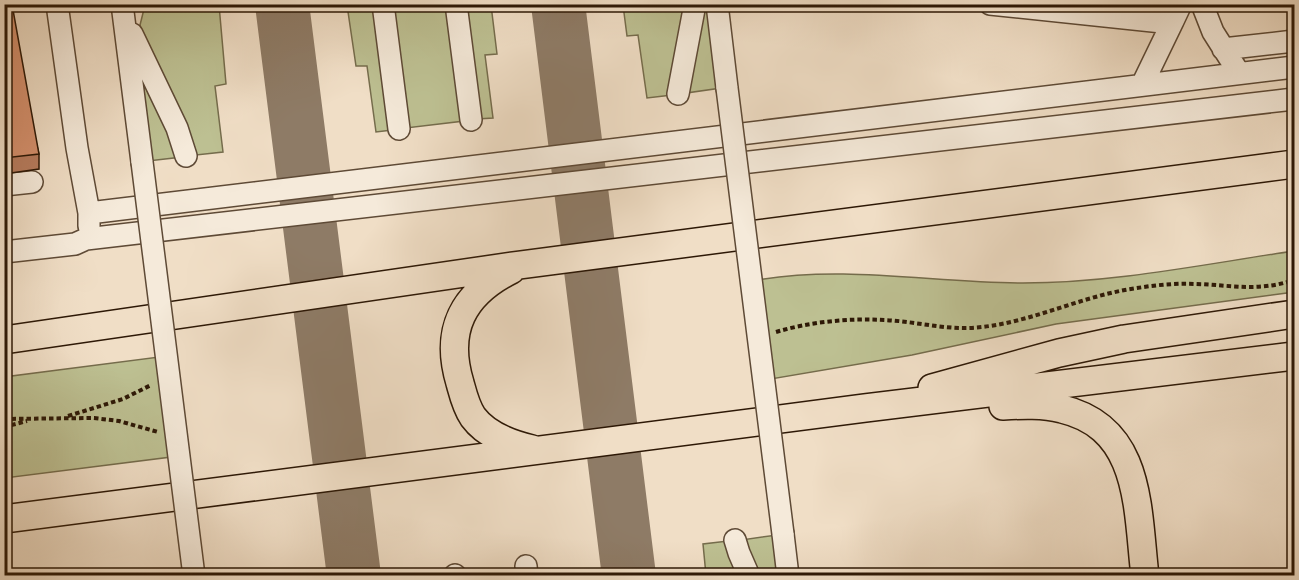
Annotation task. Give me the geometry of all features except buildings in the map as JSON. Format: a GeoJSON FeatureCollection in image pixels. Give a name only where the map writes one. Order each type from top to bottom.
{"type":"FeatureCollection","features":[{"type":"Feature","properties":{"kind":"main road"},"geometry":{"type":"LineString","coordinates":[[4,340],[520,265],[1294,164]]}},
{"type":"Feature","properties":{"kind":"main road"},"geometry":{"type":"LineString","coordinates":[[520,265],[495,278],[472,297],[456,331],[454,358],[465,399],[473,417],[508,443],[536,450]]}},
{"type":"Feature","properties":{"kind":"main road"},"geometry":{"type":"LineString","coordinates":[[865,408],[971,376],[1059,353],[1158,333],[1294,314]]}},
{"type":"Feature","properties":{"kind":"main road"},"geometry":{"type":"LineString","coordinates":[[4,519],[865,408],[1294,356]]}},
{"type":"Feature","properties":{"kind":"main road"},"geometry":{"type":"LineString","coordinates":[[865,408],[1027,405],[1061,409],[1089,418],[1119,445],[1128,464],[1134,483],[1145,576]]}},
{"type":"Feature","properties":{"kind":"street"},"geometry":{"type":"LineString","coordinates":[[57,4],[77,148],[89,213],[87,239]]}},
{"type":"Feature","properties":{"kind":"street"},"geometry":{"type":"LineString","coordinates":[[383,4],[399,129]]}},
{"type":"Feature","properties":{"kind":"street"},"geometry":{"type":"LineString","coordinates":[[456,4],[471,120]]}},
{"type":"Feature","properties":{"kind":"street"},"geometry":{"type":"LineString","coordinates":[[678,94],[695,4]]}},
{"type":"Feature","properties":{"kind":"street"},"geometry":{"type":"LineString","coordinates":[[717,4],[788,576]]}},
{"type":"Feature","properties":{"kind":"street"},"geometry":{"type":"LineString","coordinates":[[990,4],[1162,22],[1177,13]]}},
{"type":"Feature","properties":{"kind":"street"},"geometry":{"type":"LineString","coordinates":[[1202,4],[1213,32],[1239,73]]}},
{"type":"Feature","properties":{"kind":"street"},"geometry":{"type":"LineString","coordinates":[[123,10],[177,129],[186,156]]}},
{"type":"Feature","properties":{"kind":"street"},"geometry":{"type":"LineString","coordinates":[[123,10],[194,576]]}},
{"type":"Feature","properties":{"kind":"street"},"geometry":{"type":"LineString","coordinates":[[1142,85],[1177,13]]}},
{"type":"Feature","properties":{"kind":"street"},"geometry":{"type":"LineString","coordinates":[[1223,49],[1294,41]]}},
{"type":"Feature","properties":{"kind":"street"},"geometry":{"type":"LineString","coordinates":[[89,213],[1294,67]]}},
{"type":"Feature","properties":{"kind":"street"},"geometry":{"type":"LineString","coordinates":[[4,252],[75,244],[87,239],[1294,99]]}},
{"type":"Feature","properties":{"kind":"street"},"geometry":{"type":"LineString","coordinates":[[4,185],[32,182]]}},
{"type":"Feature","properties":{"kind":"street"},"geometry":{"type":"LineString","coordinates":[[735,540],[749,576]]}},
{"type":"Feature","properties":{"kind":"path"},"geometry":{"type":"LineString","coordinates":[[766,335],[804,326],[863,320],[884,320],[951,328],[987,327],[1028,319],[1097,295],[1135,288],[1198,284],[1248,288],[1278,285],[1294,280]]}},
{"type":"Feature","properties":{"kind":"path"},"geometry":{"type":"LineString","coordinates":[[57,418],[123,399],[153,383]]}},
{"type":"Feature","properties":{"kind":"path"},"geometry":{"type":"LineString","coordinates":[[4,419],[94,418],[119,421],[162,434]]}},
{"type":"Feature","properties":{"kind":"path"},"geometry":{"type":"LineString","coordinates":[[4,428],[37,419]]}},
{"type":"Feature","properties":{"kind":"green space"},"geometry":{"type":"Polygon","coordinates":[[[145,5],[219,5],[226,84],[215,86],[223,152],[196,155],[142,36],[140,25],[145,5]]]}},
{"type":"Feature","properties":{"kind":"green space"},"geometry":{"type":"Polygon","coordinates":[[[347,5],[376,5],[392,130],[376,132],[367,66],[356,66],[347,5]]]}},
{"type":"Feature","properties":{"kind":"green space"},"geometry":{"type":"Polygon","coordinates":[[[390,5],[449,5],[464,121],[406,128],[390,5]]]}},
{"type":"Feature","properties":{"kind":"green space"},"geometry":{"type":"Polygon","coordinates":[[[462,5],[491,5],[497,54],[485,55],[493,118],[477,119],[462,5]]]}},
{"type":"Feature","properties":{"kind":"green space"},"geometry":{"type":"Polygon","coordinates":[[[623,5],[688,5],[672,95],[647,98],[638,35],[627,36],[623,5]]]}},
{"type":"Feature","properties":{"kind":"green space"},"geometry":{"type":"Polygon","coordinates":[[[703,5],[712,5],[721,88],[686,93],[703,5]]]}},
{"type":"Feature","properties":{"kind":"green space"},"geometry":{"type":"Polygon","coordinates":[[[133,48],[182,157],[148,161],[133,48]]]}},
{"type":"Feature","properties":{"kind":"green space"},"geometry":{"type":"Polygon","coordinates":[[[1294,251],[1294,292],[1056,324],[912,355],[771,379],[758,280],[824,274],[857,274],[990,282],[1057,282],[1159,272],[1294,251]]]}},
{"type":"Feature","properties":{"kind":"green space"},"geometry":{"type":"Polygon","coordinates":[[[159,357],[171,457],[5,478],[4,377],[159,357]]]}},
{"type":"Feature","properties":{"kind":"green space"},"geometry":{"type":"Polygon","coordinates":[[[777,535],[782,575],[757,575],[741,540],[777,535]]]}},
{"type":"Feature","properties":{"kind":"green space"},"geometry":{"type":"Polygon","coordinates":[[[728,541],[742,575],[706,575],[703,544],[728,541]]]}},
{"type":"Feature","properties":{"kind":"taxiway"},"geometry":{"type":"LineString","coordinates":[[282,4],[354,576]]}},
{"type":"Feature","properties":{"kind":"taxiway"},"geometry":{"type":"LineString","coordinates":[[558,4],[629,576]]}}]}
